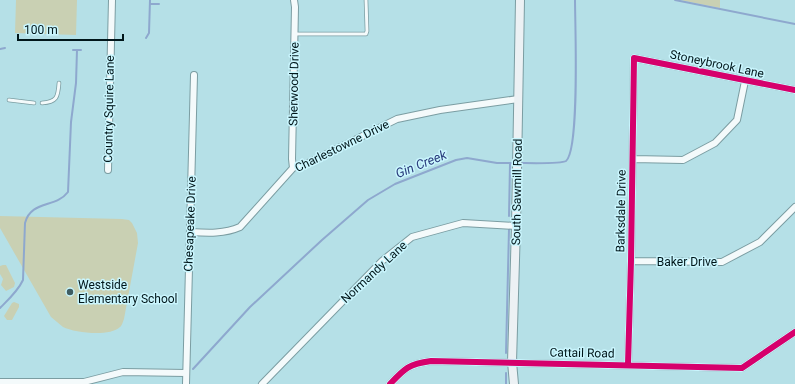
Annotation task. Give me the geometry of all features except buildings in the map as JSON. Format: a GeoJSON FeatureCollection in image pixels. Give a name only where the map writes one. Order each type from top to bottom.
{"type":"FeatureCollection","features":[{"type":"Feature","properties":{"kind":"street","name":"Country Squire Lane"},"geometry":{"type":"LineString","coordinates":[[108,170],[112,0]]}},
{"type":"Feature","properties":{"kind":"street","name":"Sherwood Drive"},"geometry":{"type":"LineString","coordinates":[[293,168],[295,34],[294,0]]}},
{"type":"Feature","properties":{"kind":"street","name":"South Sawmill Road"},"geometry":{"type":"LineString","coordinates":[[514,384],[512,362],[520,0]]}},
{"type":"Feature","properties":{"kind":"street","name":"Stoneybrook Lane"},"geometry":{"type":"LineString","coordinates":[[634,58],[795,90]]}},
{"type":"Feature","properties":{"kind":"street","name":"Barksdale Drive"},"geometry":{"type":"LineString","coordinates":[[628,364],[634,58]]}},
{"type":"Feature","properties":{"kind":"street","name":"Chesapeake Drive"},"geometry":{"type":"LineString","coordinates":[[186,384],[194,75]]}},
{"type":"Feature","properties":{"kind":"street"},"geometry":{"type":"LineString","coordinates":[[633,159],[683,160],[715,143],[737,120],[744,81]]}},
{"type":"Feature","properties":{"kind":"street","name":"Charlestowne Drive"},"geometry":{"type":"LineString","coordinates":[[190,232],[220,233],[231,231],[240,226],[293,168],[306,164],[397,119],[440,110],[518,99]]}},
{"type":"Feature","properties":{"kind":"street","name":"Baker Drive"},"geometry":{"type":"LineString","coordinates":[[631,261],[722,262],[760,242],[795,207]]}},
{"type":"Feature","properties":{"kind":"street","name":"Normandy Lane"},"geometry":{"type":"LineString","coordinates":[[262,384],[382,261],[412,237],[463,223],[516,226]]}},
{"type":"Feature","properties":{"kind":"street","name":"Cattail Road"},"geometry":{"type":"LineString","coordinates":[[390,384],[408,367],[416,363],[431,361],[628,364],[742,368],[795,332]]}},
{"type":"Feature","properties":{"kind":"street"},"geometry":{"type":"LineString","coordinates":[[0,382],[84,383],[123,372],[186,373]]}},
{"type":"Feature","properties":{"kind":"lane"},"geometry":{"type":"LineString","coordinates":[[295,34],[366,34],[366,0]]}},
{"type":"Feature","properties":{"kind":"lane"},"geometry":{"type":"LineString","coordinates":[[42,104],[52,102],[56,99],[58,95],[59,83]]}},
{"type":"Feature","properties":{"kind":"lane"},"geometry":{"type":"LineString","coordinates":[[8,100],[34,103]]}},
{"type":"Feature","properties":{"kind":"green space"},"geometry":{"type":"Polygon","coordinates":[[[16,0],[77,0],[76,35],[15,33],[16,0]]]}},
{"type":"Feature","properties":{"kind":"green space"},"geometry":{"type":"Polygon","coordinates":[[[680,0],[720,0],[720,8],[680,0]]]}},
{"type":"Feature","properties":{"kind":"green space"},"geometry":{"type":"Polygon","coordinates":[[[0,216],[129,220],[137,233],[138,243],[122,325],[109,332],[92,333],[68,329],[63,327],[51,317],[0,228],[0,216]]]}},
{"type":"Feature","properties":{"kind":"green space"},"geometry":{"type":"Polygon","coordinates":[[[6,265],[15,283],[14,287],[6,291],[1,285],[3,279],[0,274],[0,266],[6,265]]]}},
{"type":"Feature","properties":{"kind":"green space"},"geometry":{"type":"Polygon","coordinates":[[[14,302],[19,304],[19,307],[12,320],[7,320],[4,316],[14,302]]]}},
{"type":"Feature","properties":{"kind":"waterway"},"geometry":{"type":"LineString","coordinates":[[146,38],[149,33],[150,0]]}},
{"type":"Feature","properties":{"kind":"waterway","name":"Gin Creek"},"geometry":{"type":"LineString","coordinates":[[520,163],[563,162],[566,161],[570,152],[573,134],[576,85],[575,0]]}},
{"type":"Feature","properties":{"kind":"waterway","name":"Gin Creek"},"geometry":{"type":"LineString","coordinates":[[675,0],[795,24]]}},
{"type":"Feature","properties":{"kind":"waterway"},"geometry":{"type":"LineString","coordinates":[[150,4],[159,4]]}},
{"type":"Feature","properties":{"kind":"waterway"},"geometry":{"type":"LineString","coordinates":[[0,49],[5,48]]}},
{"type":"Feature","properties":{"kind":"waterway"},"geometry":{"type":"LineString","coordinates":[[73,50],[81,50]]}},
{"type":"Feature","properties":{"kind":"waterway"},"geometry":{"type":"LineString","coordinates":[[0,308],[16,291],[23,280],[25,223],[28,216],[38,207],[57,200],[68,192],[71,122],[76,83],[77,50]]}},
{"type":"Feature","properties":{"kind":"waterway","name":"Gin Creek"},"geometry":{"type":"LineString","coordinates":[[193,369],[250,307],[322,240],[368,200],[395,184],[456,160],[467,158],[497,163],[516,163]]}},
{"type":"Feature","properties":{"kind":"waterway"},"geometry":{"type":"LineString","coordinates":[[509,216],[510,164]]}},
{"type":"Feature","properties":{"kind":"waterway"},"geometry":{"type":"LineString","coordinates":[[506,353],[509,229]]}},
{"type":"Feature","properties":{"kind":"waterway"},"geometry":{"type":"LineString","coordinates":[[506,373],[506,384]]}},
{"type":"Feature","properties":{"kind":"cycle path"},"geometry":{"type":"LineString","coordinates":[[628,364],[634,58],[795,90]]}},
{"type":"Feature","properties":{"kind":"cycle path"},"geometry":{"type":"LineString","coordinates":[[390,384],[412,365],[431,361],[742,368],[795,332]]}},
{"type":"Feature","properties":{"kind":"place","name":"Westside Elementary School"},"geometry":{"type":"Point","coordinates":[70,292]}}]}
